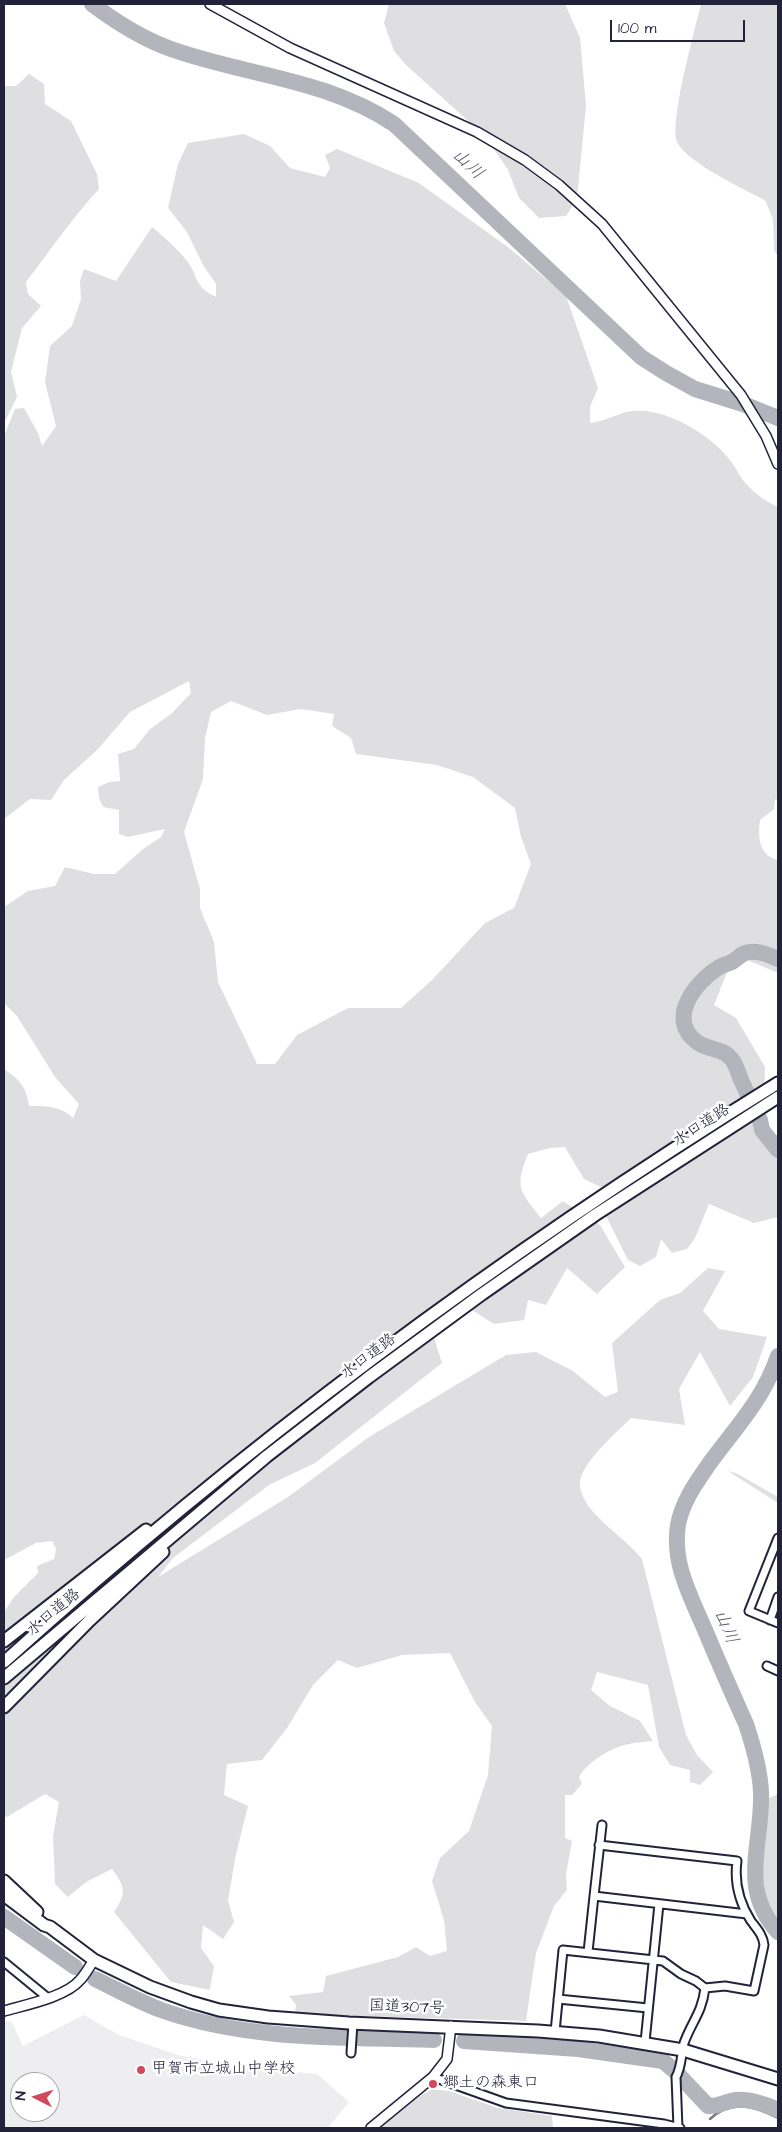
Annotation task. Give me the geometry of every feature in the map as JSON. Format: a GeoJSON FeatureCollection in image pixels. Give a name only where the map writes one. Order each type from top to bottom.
{"type":"FeatureCollection","features":[{"type":"Feature","properties":{"kind":"highway","name":"水口道路"},"geometry":{"type":"LineString","coordinates":[[4,1662],[158,1530],[294,1419],[457,1297],[621,1183],[773,1086]]}},
{"type":"Feature","properties":{"kind":"highway","name":"水口道路"},"geometry":{"type":"LineString","coordinates":[[4,1678],[193,1517],[369,1376],[595,1215],[776,1099]]}},
{"type":"Feature","properties":{"kind":"highway"},"geometry":{"type":"LineString","coordinates":[[4,1707],[90,1620],[189,1526],[193,1517]]}},
{"type":"Feature","properties":{"kind":"highway"},"geometry":{"type":"LineString","coordinates":[[4,1641],[131,1541],[148,1529],[158,1530]]}},
{"type":"Feature","properties":{"kind":"highway","name":"国道307号"},"geometry":{"type":"LineString","coordinates":[[4,1881],[50,1927]]}},
{"type":"Feature","properties":{"kind":"highway","name":"国道307号"},"geometry":{"type":"LineString","coordinates":[[4,1896],[94,1960],[150,1987],[219,2010],[352,2027],[451,2026],[555,2032],[644,2042],[683,2050],[778,2079]]}},
{"type":"Feature","properties":{"kind":"street"},"geometry":{"type":"LineString","coordinates":[[210,4],[290,48],[477,132],[547,176],[602,224],[741,394],[778,464]]}},
{"type":"Feature","properties":{"kind":"street"},"geometry":{"type":"LineString","coordinates":[[778,1538],[775,1554],[749,1611],[778,1623]]}},
{"type":"Feature","properties":{"kind":"street"},"geometry":{"type":"LineString","coordinates":[[770,1620],[778,1597]]}},
{"type":"Feature","properties":{"kind":"street"},"geometry":{"type":"LineString","coordinates":[[767,1666],[778,1671]]}},
{"type":"Feature","properties":{"kind":"street"},"geometry":{"type":"LineString","coordinates":[[588,1952],[602,1825]]}},
{"type":"Feature","properties":{"kind":"street"},"geometry":{"type":"LineString","coordinates":[[555,2032],[563,1950],[663,1960],[681,1974],[696,1981],[705,1988],[725,1986],[754,1992],[764,1945],[763,1937],[747,1914],[739,1896],[735,1878],[737,1860],[599,1845]]}},
{"type":"Feature","properties":{"kind":"street"},"geometry":{"type":"LineString","coordinates":[[594,1896],[747,1914]]}},
{"type":"Feature","properties":{"kind":"street"},"geometry":{"type":"LineString","coordinates":[[644,2042],[660,1904]]}},
{"type":"Feature","properties":{"kind":"street"},"geometry":{"type":"LineString","coordinates":[[4,2011],[48,1998],[67,1989],[80,1981],[94,1960]]}},
{"type":"Feature","properties":{"kind":"street"},"geometry":{"type":"LineString","coordinates":[[4,1962],[48,1998]]}},
{"type":"Feature","properties":{"kind":"street"},"geometry":{"type":"LineString","coordinates":[[433,2077],[506,2103],[679,2128],[678,2074],[685,2041],[702,2008],[705,1988]]}},
{"type":"Feature","properties":{"kind":"street"},"geometry":{"type":"LineString","coordinates":[[558,1999],[648,2008]]}},
{"type":"Feature","properties":{"kind":"street"},"geometry":{"type":"LineString","coordinates":[[371,2128],[433,2077],[447,2059],[451,2026]]}},
{"type":"Feature","properties":{"kind":"street"},"geometry":{"type":"LineString","coordinates":[[351,2052],[352,2027]]}},
{"type":"Feature","properties":{"kind":"shaded area"},"geometry":{"type":"Polygon","coordinates":[[[389,4],[565,4],[580,38],[586,106],[577,199],[566,216],[539,218],[519,198],[508,170],[485,136],[406,65],[394,51],[384,23],[389,4]]]}},
{"type":"Feature","properties":{"kind":"shaded area"},"geometry":{"type":"Polygon","coordinates":[[[701,4],[778,4],[778,257],[774,250],[773,219],[765,200],[704,167],[683,150],[677,142],[675,132],[679,97],[701,4]]]}},
{"type":"Feature","properties":{"kind":"shaded area"},"geometry":{"type":"Polygon","coordinates":[[[29,74],[44,84],[45,104],[71,121],[97,174],[99,189],[70,223],[26,282],[28,294],[41,306],[22,328],[11,372],[17,397],[4,423],[4,86],[16,86],[29,74]]]}},
{"type":"Feature","properties":{"kind":"shaded area"},"geometry":{"type":"Polygon","coordinates":[[[244,134],[270,146],[290,168],[325,177],[330,168],[325,155],[337,149],[419,183],[509,248],[566,296],[598,388],[590,407],[590,423],[626,412],[640,411],[654,412],[683,423],[710,440],[732,462],[750,488],[778,507],[778,801],[775,799],[774,809],[760,820],[759,832],[761,844],[766,854],[778,860],[778,973],[738,956],[726,975],[714,1005],[736,1018],[765,1067],[764,1095],[767,1141],[778,1159],[778,1217],[754,1223],[709,1204],[695,1238],[687,1249],[672,1253],[661,1239],[656,1257],[640,1266],[628,1260],[604,1212],[601,1187],[584,1179],[565,1147],[550,1148],[528,1154],[521,1175],[521,1189],[541,1218],[563,1201],[600,1225],[625,1267],[597,1294],[567,1268],[546,1305],[528,1300],[524,1320],[494,1324],[447,1294],[426,1313],[442,1363],[315,1463],[269,1485],[173,1558],[158,1577],[288,1497],[369,1437],[506,1355],[536,1352],[573,1371],[605,1397],[618,1392],[612,1343],[660,1300],[680,1293],[708,1268],[725,1271],[703,1311],[719,1329],[767,1337],[753,1377],[730,1406],[700,1352],[679,1389],[685,1425],[631,1418],[593,1458],[586,1467],[580,1483],[587,1504],[642,1559],[686,1735],[697,1755],[713,1772],[700,1785],[690,1782],[690,1770],[670,1765],[659,1747],[648,1685],[597,1672],[591,1690],[610,1706],[640,1721],[653,1741],[615,1748],[601,1756],[583,1771],[579,1777],[582,1784],[572,1795],[565,1795],[565,1838],[572,1841],[566,1874],[567,1890],[554,1906],[536,1953],[526,2021],[295,2014],[296,2005],[289,1996],[323,1992],[326,1976],[398,1957],[416,1947],[430,1956],[447,1951],[444,1920],[432,1881],[440,1858],[469,1831],[488,1775],[492,1726],[475,1702],[450,1653],[402,1655],[357,1668],[338,1660],[313,1685],[287,1728],[262,1760],[227,1764],[224,1795],[248,1806],[236,1854],[228,1900],[234,1922],[223,1939],[203,1925],[201,1948],[214,1966],[210,1990],[171,1982],[114,1912],[121,1900],[123,1890],[120,1880],[112,1869],[86,1882],[68,1897],[55,1884],[53,1836],[59,1802],[45,1794],[7,1817],[4,1816],[4,1612],[14,1597],[38,1573],[37,1566],[54,1559],[56,1549],[52,1541],[36,1543],[4,1560],[4,1069],[24,1088],[29,1106],[58,1109],[73,1118],[79,1104],[55,1077],[17,1016],[4,1003],[4,907],[28,891],[55,886],[65,867],[94,874],[115,874],[143,849],[161,837],[165,829],[128,837],[119,834],[119,810],[103,807],[99,798],[98,787],[109,782],[120,781],[118,754],[134,749],[150,729],[171,714],[191,693],[189,681],[130,712],[98,749],[64,780],[51,800],[30,799],[4,819],[4,436],[15,409],[24,408],[38,433],[42,446],[56,426],[45,382],[50,346],[72,326],[81,299],[80,281],[84,269],[116,281],[152,227],[183,256],[203,289],[216,297],[216,284],[203,265],[187,232],[168,208],[178,164],[188,143],[244,134]],[[231,701],[211,712],[205,738],[203,779],[184,832],[200,889],[200,908],[214,942],[218,982],[257,1064],[275,1064],[297,1035],[348,1008],[401,1008],[433,979],[485,923],[514,908],[531,864],[521,837],[515,808],[473,777],[437,765],[356,754],[351,738],[332,726],[334,714],[301,709],[267,715],[231,701]]]}},
{"type":"Feature","properties":{"kind":"shaded area"},"geometry":{"type":"Polygon","coordinates":[[[728,1471],[736,1473],[778,1497],[778,1503],[728,1471]]]}},
{"type":"Feature","properties":{"kind":"shaded area"},"geometry":{"type":"Polygon","coordinates":[[[778,1794],[778,1926],[767,1910],[760,1894],[757,1880],[757,1865],[767,1799],[778,1794]]]}},
{"type":"Feature","properties":{"kind":"shaded area","name":"甲賀市立城山中学校"},"geometry":{"type":"Polygon","coordinates":[[[84,2015],[119,2035],[178,2055],[240,2067],[317,2074],[349,2102],[328,2128],[4,2128],[4,2022],[11,2021],[23,2046],[84,2015]]]}},
{"type":"Feature","properties":{"kind":"shaded area"},"geometry":{"type":"Polygon","coordinates":[[[432,2089],[449,2091],[498,2108],[552,2116],[553,2128],[376,2128],[403,2106],[432,2089]]]}},
{"type":"Feature","properties":{"kind":"waterway","name":"山川"},"geometry":{"type":"LineString","coordinates":[[92,4],[130,30],[171,49],[228,66],[313,87],[367,109],[394,124],[641,357],[695,389],[743,404],[778,418]]}},
{"type":"Feature","properties":{"kind":"waterway","name":"山川"},"geometry":{"type":"LineString","coordinates":[[778,959],[762,953],[749,952],[720,967],[709,974],[693,992],[687,1002],[684,1013],[684,1023],[688,1033],[697,1042],[725,1053],[733,1061],[760,1120],[762,1130],[778,1150]]}},
{"type":"Feature","properties":{"kind":"waterway","name":"山川"},"geometry":{"type":"LineString","coordinates":[[778,1356],[757,1400],[709,1464],[690,1493],[680,1517],[677,1539],[680,1566],[688,1591],[746,1724],[754,1749],[761,1792],[761,1811],[755,1865],[756,1882],[759,1899],[766,1915],[778,1932]]}},
{"type":"Feature","properties":{"kind":"waterway"},"geometry":{"type":"LineString","coordinates":[[4,1917],[75,1967]]}},
{"type":"Feature","properties":{"kind":"waterway"},"geometry":{"type":"LineString","coordinates":[[95,1979],[164,2011],[230,2028],[298,2036],[434,2040]]}},
{"type":"Feature","properties":{"kind":"waterway"},"geometry":{"type":"LineString","coordinates":[[464,2041],[578,2049],[663,2061],[708,2106],[743,2100],[761,2103],[778,2110]]}},
{"type":"Feature","properties":{"kind":"waterway"},"geometry":{"type":"LineString","coordinates":[[710,2119],[726,2109],[743,2106],[761,2110],[778,2118]]}},
{"type":"Feature","properties":{"kind":"place","name":"甲賀市立城山中学校"},"geometry":{"type":"Point","coordinates":[141,2070]}},
{"type":"Feature","properties":{"kind":"place","name":"郷土の森東口"},"geometry":{"type":"Point","coordinates":[433,2084]}}]}
